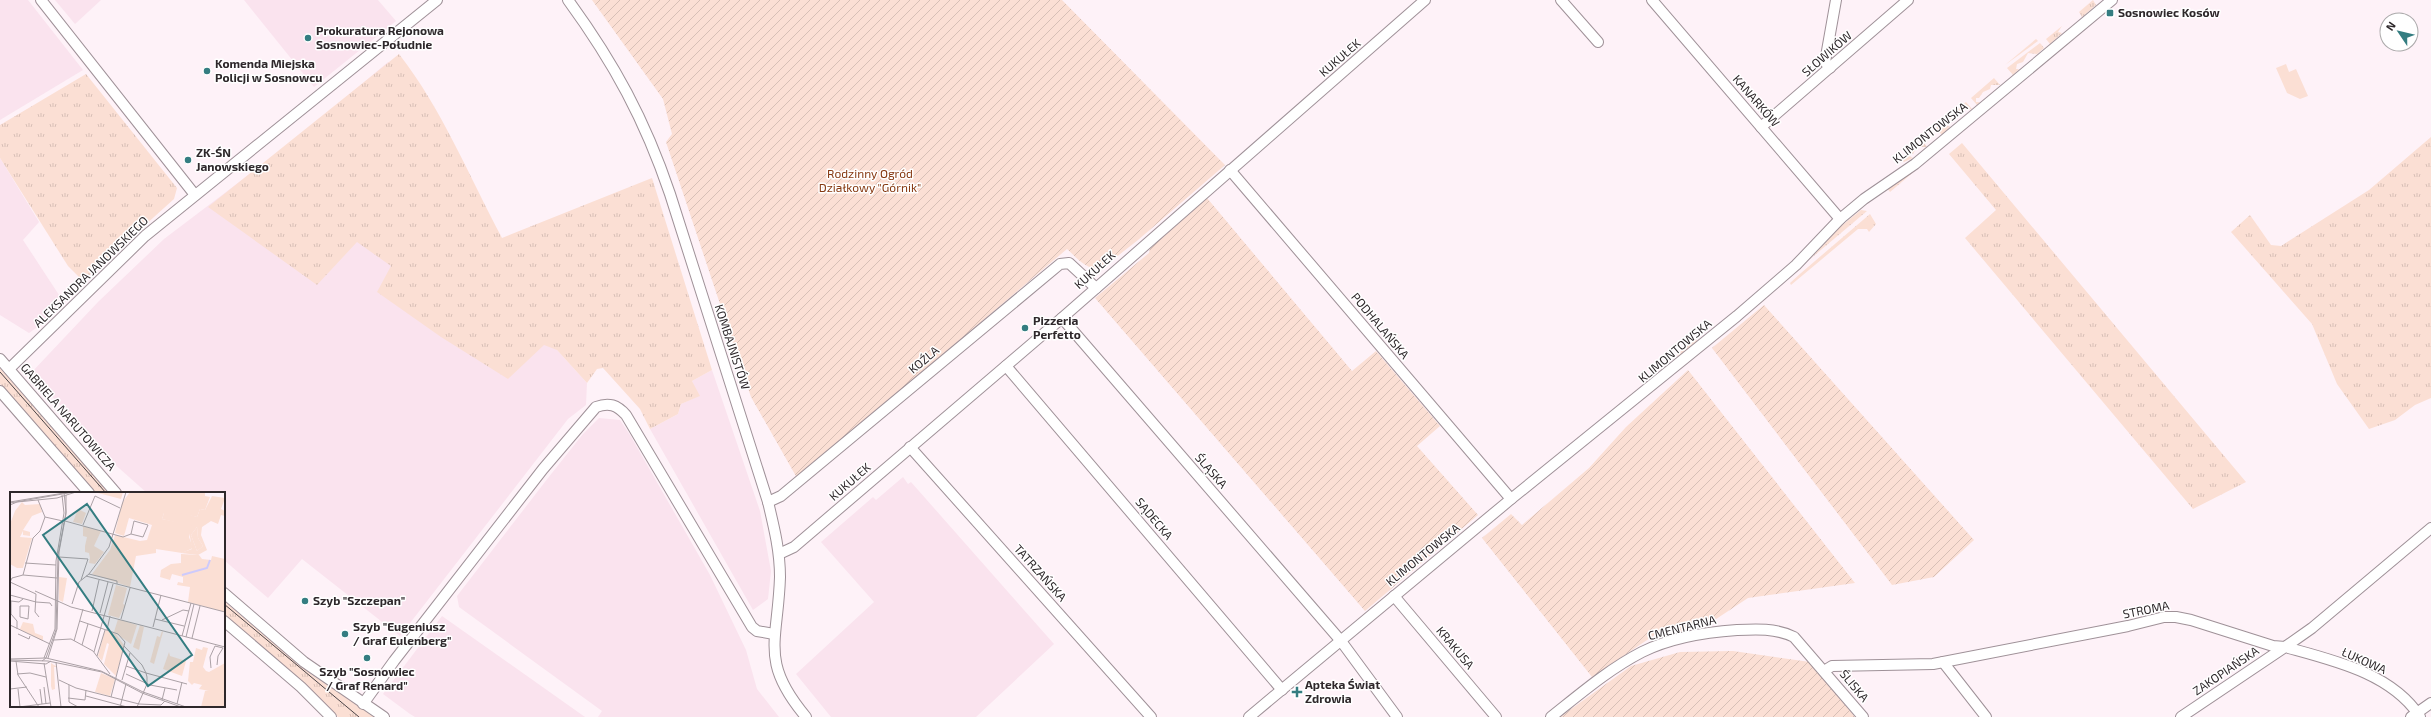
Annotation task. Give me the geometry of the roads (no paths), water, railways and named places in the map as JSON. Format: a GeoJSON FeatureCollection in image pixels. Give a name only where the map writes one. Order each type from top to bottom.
{"type":"FeatureCollection","features":[{"type":"Feature","properties":{"kind":"street"},"geometry":{"type":"LineString","coordinates":[[41,0],[195,195]]}},
{"type":"Feature","properties":{"kind":"street","name":"ALEKSANDRA JANOWSKIEGO"},"geometry":{"type":"LineString","coordinates":[[9,369],[145,236],[437,0]]}},
{"type":"Feature","properties":{"kind":"street","name":"KOMBAJNISTÓW"},"geometry":{"type":"LineString","coordinates":[[568,0],[600,44],[625,87],[656,152],[768,502],[779,554],[780,584],[774,634],[774,649],[780,680],[806,717]]}},
{"type":"Feature","properties":{"kind":"street","name":"KUKUŁEK"},"geometry":{"type":"LineString","coordinates":[[779,554],[794,547],[1062,318],[1230,170],[1369,51],[1425,0]]}},
{"type":"Feature","properties":{"kind":"street"},"geometry":{"type":"LineString","coordinates":[[1561,0],[1598,42]]}},
{"type":"Feature","properties":{"kind":"street","name":"KANARKÓW"},"geometry":{"type":"LineString","coordinates":[[1652,0],[1840,219]]}},
{"type":"Feature","properties":{"kind":"street"},"geometry":{"type":"LineString","coordinates":[[1830,68],[1826,62],[1836,0]]}},
{"type":"Feature","properties":{"kind":"street","name":"SŁOWIKÓW"},"geometry":{"type":"LineString","coordinates":[[1761,127],[1908,0]]}},
{"type":"Feature","properties":{"kind":"street","name":"KLIMONTOWSKA"},"geometry":{"type":"LineString","coordinates":[[1249,717],[1511,499],[1742,312],[1796,265],[1840,219],[1879,187],[1920,160],[2112,0]]}},
{"type":"Feature","properties":{"kind":"street","name":"PODHALAŃSKA"},"geometry":{"type":"LineString","coordinates":[[1230,170],[1511,499]]}},
{"type":"Feature","properties":{"kind":"street","name":"KOŹLA"},"geometry":{"type":"LineString","coordinates":[[768,502],[782,496],[1060,264],[1066,262],[1069,263],[1096,288]]}},
{"type":"Feature","properties":{"kind":"street","name":"ŚLĄSKA"},"geometry":{"type":"LineString","coordinates":[[1062,318],[1341,641],[1398,717]]}},
{"type":"Feature","properties":{"kind":"street","name":"GABRIELA NARUTOWICZA"},"geometry":{"type":"LineString","coordinates":[[0,359],[115,492]]}},
{"type":"Feature","properties":{"kind":"street","name":"SĄDECKA"},"geometry":{"type":"LineString","coordinates":[[1006,366],[1282,690]]}},
{"type":"Feature","properties":{"kind":"street"},"geometry":{"type":"LineString","coordinates":[[0,391],[88,492]]}},
{"type":"Feature","properties":{"kind":"street"},"geometry":{"type":"LineString","coordinates":[[363,704],[394,661],[551,458],[589,415],[603,405],[615,405],[626,415],[752,627],[757,631],[774,634]]}},
{"type":"Feature","properties":{"kind":"street","name":"TATRZAŃSKA"},"geometry":{"type":"LineString","coordinates":[[910,447],[1151,717]]}},
{"type":"Feature","properties":{"kind":"street"},"geometry":{"type":"LineString","coordinates":[[2285,647],[2312,628],[2431,528]]}},
{"type":"Feature","properties":{"kind":"street"},"geometry":{"type":"LineString","coordinates":[[225,594],[304,662],[384,717]]}},
{"type":"Feature","properties":{"kind":"street","name":"KRAKUSA"},"geometry":{"type":"LineString","coordinates":[[1394,596],[1496,717]]}},
{"type":"Feature","properties":{"kind":"street","name":"STROMA"},"geometry":{"type":"LineString","coordinates":[[1824,671],[1832,666],[1943,662],[2128,626],[2164,617],[2176,617],[2191,620],[2273,646],[2285,647]]}},
{"type":"Feature","properties":{"kind":"street"},"geometry":{"type":"LineString","coordinates":[[225,623],[301,687],[331,717]]}},
{"type":"Feature","properties":{"kind":"street","name":"CMENTARNA"},"geometry":{"type":"LineString","coordinates":[[1551,717],[1612,669],[1644,651],[1719,631],[1752,629],[1784,632],[1802,644],[1824,671]]}},
{"type":"Feature","properties":{"kind":"street","name":"ŁUKOWA"},"geometry":{"type":"LineString","coordinates":[[2285,647],[2336,662],[2380,682],[2399,694],[2416,716]]}},
{"type":"Feature","properties":{"kind":"street","name":"ZAKOPIAŃSKA"},"geometry":{"type":"LineString","coordinates":[[2181,717],[2285,647]]}},
{"type":"Feature","properties":{"kind":"street"},"geometry":{"type":"LineString","coordinates":[[1943,662],[1986,717]]}},
{"type":"Feature","properties":{"kind":"street","name":"ŚLISKA"},"geometry":{"type":"LineString","coordinates":[[1824,671],[1863,717]]}},
{"type":"Feature","properties":{"kind":"street"},"geometry":{"type":"LineString","coordinates":[[2416,716],[2431,703]]}},
{"type":"Feature","properties":{"kind":"tram line"},"geometry":{"type":"LineString","coordinates":[[0,372],[105,492]]}},
{"type":"Feature","properties":{"kind":"tram line"},"geometry":{"type":"LineString","coordinates":[[225,605],[359,717]]}},
{"type":"Feature","properties":{"kind":"place","name":"Sosnowiec Kosów"},"geometry":{"type":"Point","coordinates":[2110,13]}},
{"type":"Feature","properties":{"kind":"place","name":"Prokuratura Rejonowa Sosnowiec-Południe"},"geometry":{"type":"Point","coordinates":[308,38]}},
{"type":"Feature","properties":{"kind":"place","name":"Komenda Miejska Policji w Sosnowcu"},"geometry":{"type":"Point","coordinates":[207,71]}},
{"type":"Feature","properties":{"kind":"place","name":"ZK-ŚN Janowskiego"},"geometry":{"type":"Point","coordinates":[188,160]}},
{"type":"Feature","properties":{"kind":"place","name":"Pizzeria Perfetto"},"geometry":{"type":"Point","coordinates":[1025,328]}},
{"type":"Feature","properties":{"kind":"place","name":"Szyb \"Szczepan\""},"geometry":{"type":"Point","coordinates":[305,601]}},
{"type":"Feature","properties":{"kind":"place","name":"Szyb \"Eugeniusz / Graf Eulenberg\""},"geometry":{"type":"Point","coordinates":[345,634]}},
{"type":"Feature","properties":{"kind":"place","name":"Szyb \"Sosnowiec / Graf Renard\""},"geometry":{"type":"Point","coordinates":[367,658]}},
{"type":"Feature","properties":{"kind":"place","name":"Apteka Świat Zdrowia"},"geometry":{"type":"Point","coordinates":[1297,692]}},
{"type":"Feature","properties":{"kind":"park label","name":"Rodzinny Ogród Działkowy \"Górnik\""},"geometry":{"type":"Point","coordinates":[870,181]}}]}
